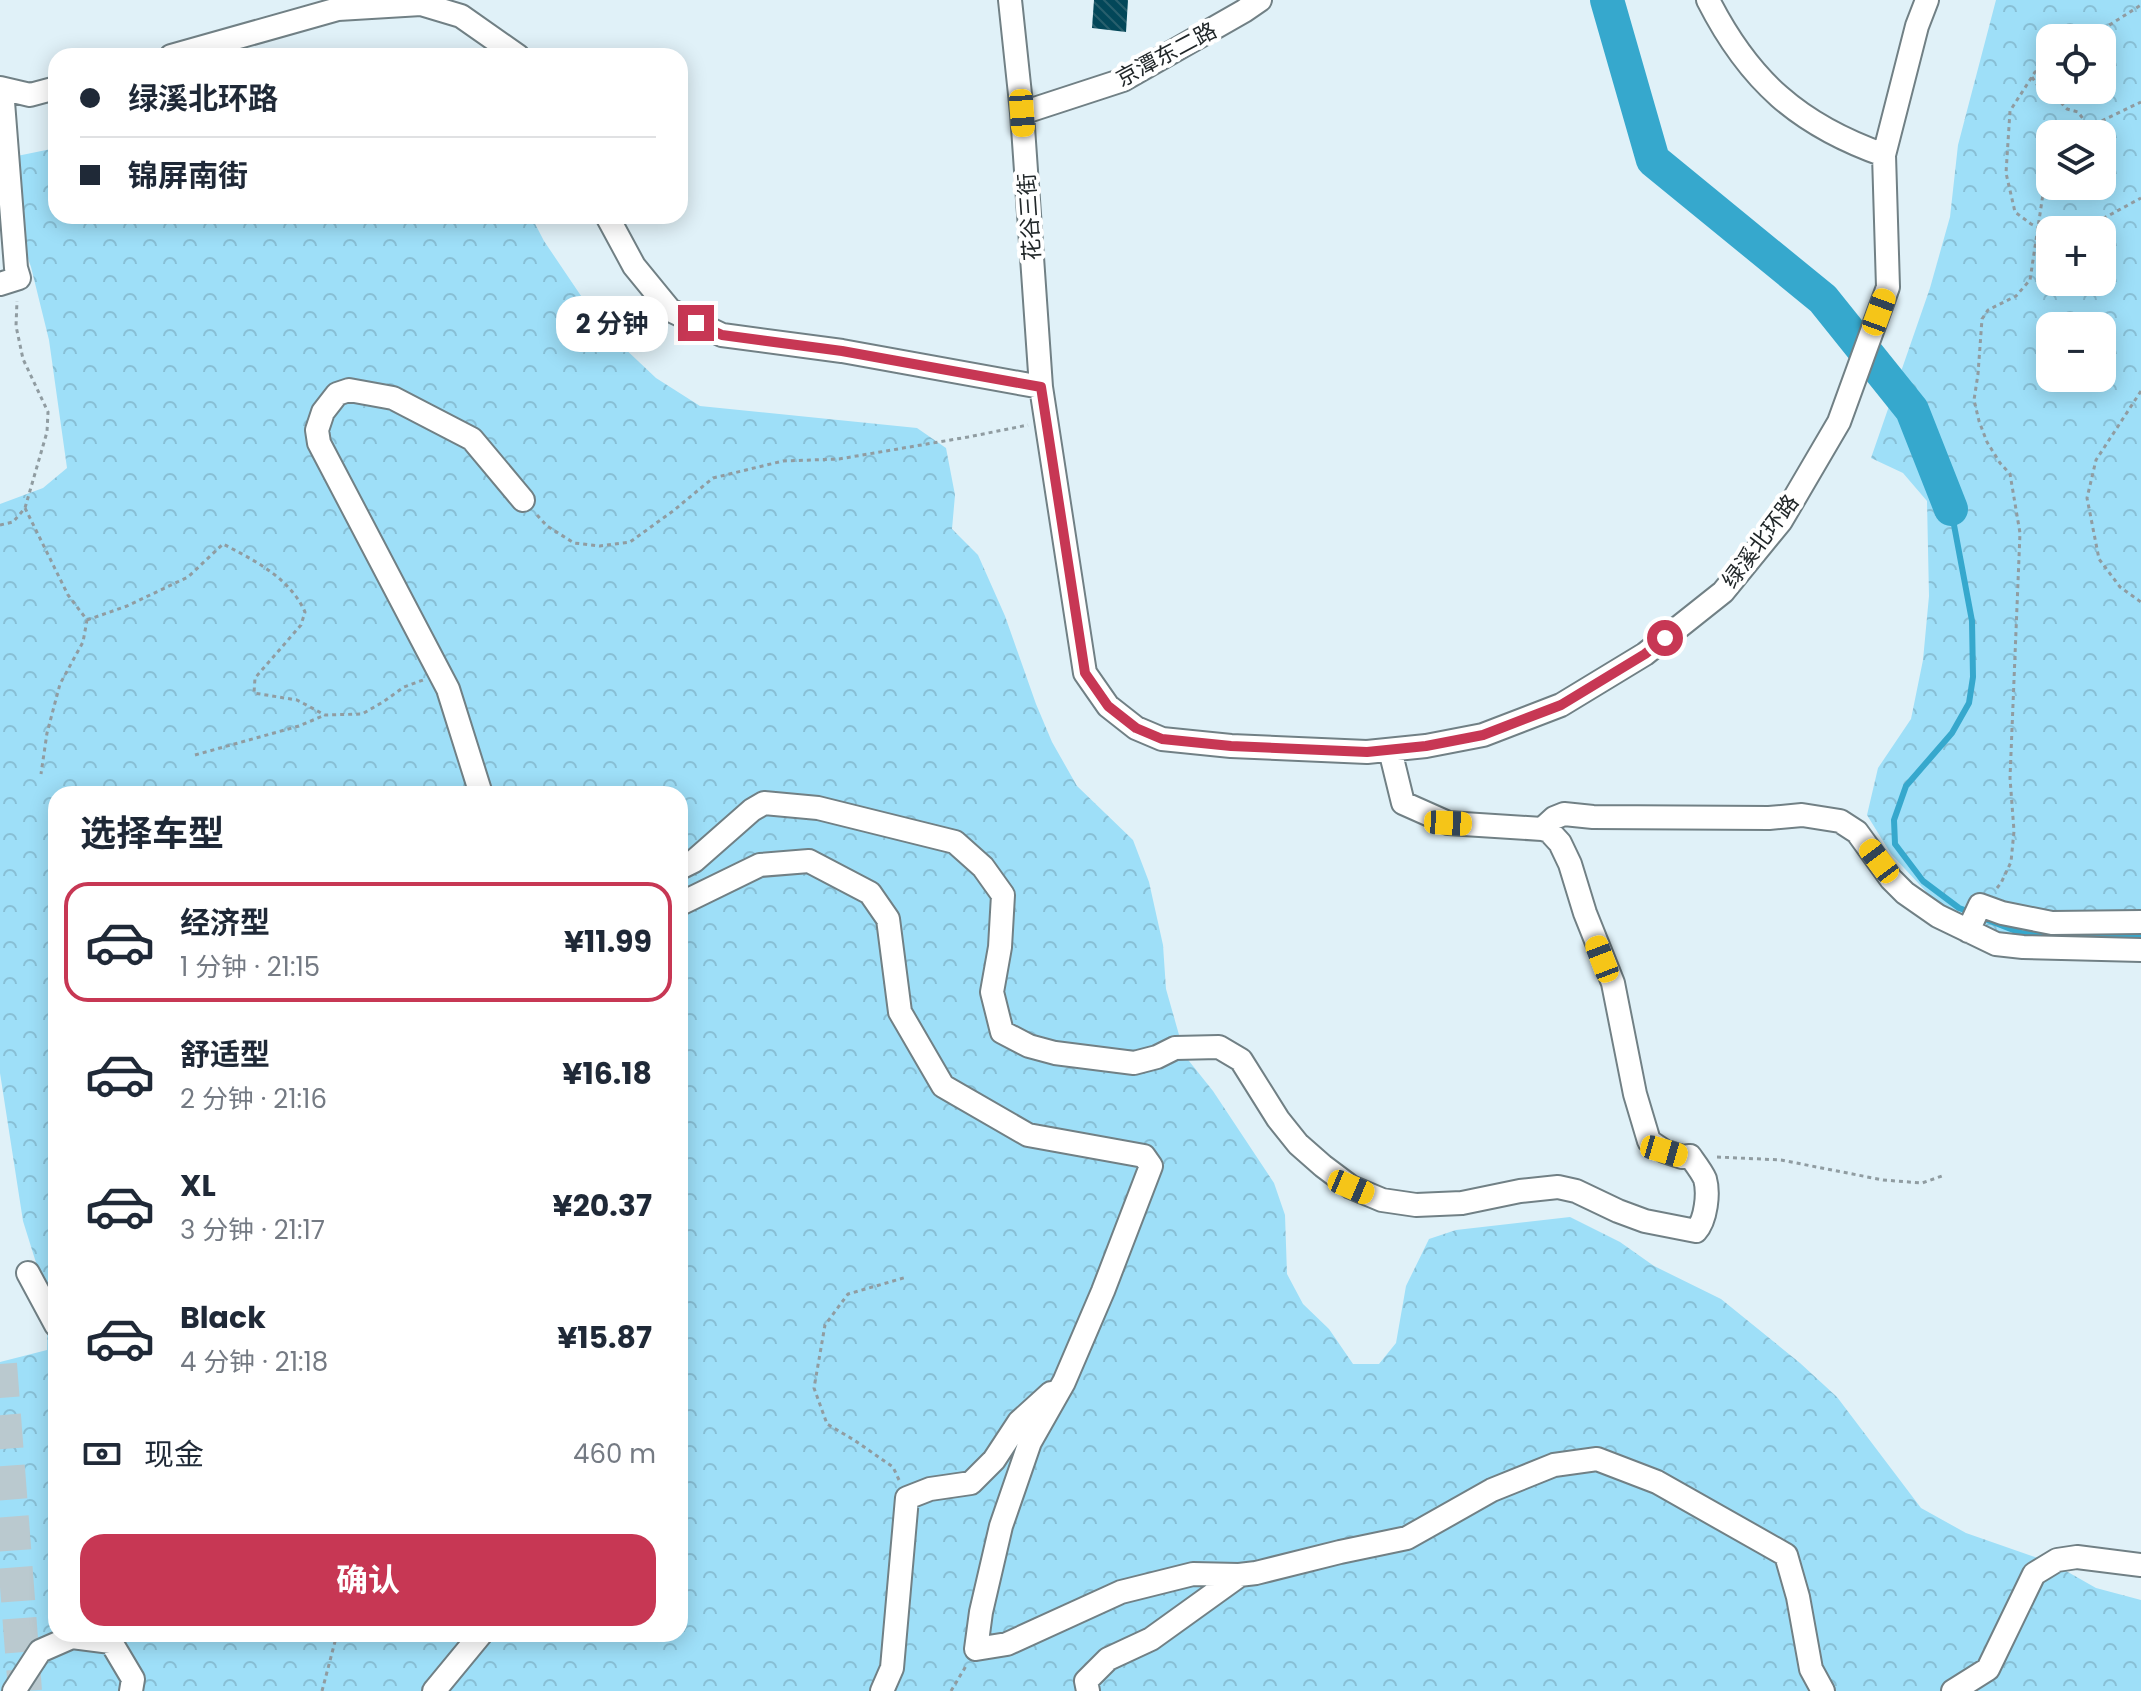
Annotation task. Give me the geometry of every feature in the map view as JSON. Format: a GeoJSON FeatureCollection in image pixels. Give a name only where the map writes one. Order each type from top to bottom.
{"type":"FeatureCollection","features":[{"type":"Feature","properties":{"kind":"street","name":"花谷三街"},"geometry":{"type":"LineString","coordinates":[[1010,0],[1022,113],[1041,387]]}},
{"type":"Feature","properties":{"kind":"street","name":"京潭东二路"},"geometry":{"type":"LineString","coordinates":[[1022,113],[1123,80],[1260,0]]}},
{"type":"Feature","properties":{"kind":"street"},"geometry":{"type":"LineString","coordinates":[[1708,0],[1750,68],[1789,106],[1826,130],[1884,155]]}},
{"type":"Feature","properties":{"kind":"street","name":"绿溪北环路"},"geometry":{"type":"LineString","coordinates":[[1041,387],[1085,673],[1108,706],[1136,728],[1162,739],[1231,746],[1367,752],[1426,746],[1483,735],[1561,705],[1645,654],[1723,592],[1781,521],[1839,422],[1888,287],[1884,155],[1917,26],[1927,0]]}},
{"type":"Feature","properties":{"kind":"street"},"geometry":{"type":"LineString","coordinates":[[199,48],[338,9],[421,4],[461,16],[507,48]]}},
{"type":"Feature","properties":{"kind":"street"},"geometry":{"type":"LineString","coordinates":[[10,281],[16,268],[1,89],[30,95],[48,90]]}},
{"type":"Feature","properties":{"kind":"street"},"geometry":{"type":"LineString","coordinates":[[611,224],[634,266],[670,310],[722,335],[842,351],[1041,387]]}},
{"type":"Feature","properties":{"kind":"street"},"geometry":{"type":"LineString","coordinates":[[478,786],[448,689],[319,443],[317,430],[323,412],[337,394],[349,390],[393,398],[472,439],[523,500]]}},
{"type":"Feature","properties":{"kind":"street"},"geometry":{"type":"LineString","coordinates":[[688,864],[764,803],[818,808],[955,842],[983,867],[1003,895],[1000,947],[992,992],[1002,1032],[1029,1046],[1055,1053],[1134,1063],[1175,1048],[1219,1047],[1241,1060],[1298,1144],[1351,1187],[1382,1200],[1416,1205],[1462,1203],[1558,1187],[1576,1191],[1645,1221],[1696,1231],[1704,1216],[1705,1179],[1690,1156],[1682,1157],[1664,1151],[1649,1141],[1635,1094],[1613,983],[1560,843],[1549,831],[1542,829],[1448,823],[1403,803],[1390,750]]}},
{"type":"Feature","properties":{"kind":"street"},"geometry":{"type":"LineString","coordinates":[[1542,829],[1564,814],[1769,818],[1802,815],[1840,821],[1857,832],[1905,893],[1938,916],[1996,944],[2141,950]]}},
{"type":"Feature","properties":{"kind":"street"},"geometry":{"type":"LineString","coordinates":[[688,900],[760,865],[809,861],[870,893],[888,919],[900,1012],[943,1086],[1028,1135],[1144,1156],[1151,1166],[1140,1200],[1064,1382],[1030,1442],[1001,1526],[981,1612],[976,1649],[1007,1644],[1121,1592],[1193,1574],[1240,1575],[1407,1538],[1492,1490],[1554,1465],[1597,1459],[1657,1482],[1786,1555],[1798,1597],[1811,1669],[1823,1691]]}},
{"type":"Feature","properties":{"kind":"street"},"geometry":{"type":"LineString","coordinates":[[1969,929],[1980,905],[2002,913],[2052,923],[2141,922]]}},
{"type":"Feature","properties":{"kind":"street"},"geometry":{"type":"LineString","coordinates":[[28,1273],[48,1310]]}},
{"type":"Feature","properties":{"kind":"street"},"geometry":{"type":"LineString","coordinates":[[882,1691],[892,1668],[907,1498],[930,1489],[971,1483],[994,1460],[1019,1422],[1064,1382]]}},
{"type":"Feature","properties":{"kind":"street"},"geometry":{"type":"LineString","coordinates":[[1953,1691],[1988,1669],[2034,1574],[2057,1560],[2077,1557],[2141,1565]]}},
{"type":"Feature","properties":{"kind":"street"},"geometry":{"type":"LineString","coordinates":[[1088,1691],[1086,1681],[1108,1659],[1151,1639],[1240,1575]]}},
{"type":"Feature","properties":{"kind":"street"},"geometry":{"type":"LineString","coordinates":[[14,1691],[40,1651],[61,1642]]}},
{"type":"Feature","properties":{"kind":"street"},"geometry":{"type":"LineString","coordinates":[[114,1642],[133,1679],[131,1691]]}},
{"type":"Feature","properties":{"kind":"street"},"geometry":{"type":"LineString","coordinates":[[434,1691],[474,1642]]}},
{"type":"Feature","properties":{"kind":"path"},"geometry":{"type":"LineString","coordinates":[[2111,24],[2141,5]]}},
{"type":"Feature","properties":{"kind":"path"},"geometry":{"type":"LineString","coordinates":[[2036,71],[2010,111],[2006,173],[2015,212],[2036,227]]}},
{"type":"Feature","properties":{"kind":"path"},"geometry":{"type":"LineString","coordinates":[[2032,77],[2042,92],[2056,97],[2084,120]]}},
{"type":"Feature","properties":{"kind":"path"},"geometry":{"type":"LineString","coordinates":[[2106,120],[2141,102]]}},
{"type":"Feature","properties":{"kind":"path"},"geometry":{"type":"LineString","coordinates":[[2108,216],[2141,198]]}},
{"type":"Feature","properties":{"kind":"path"},"geometry":{"type":"LineString","coordinates":[[1980,905],[2001,883],[2011,862],[2014,831],[2010,778],[2020,533],[2010,474],[1987,442],[1974,400],[1982,319],[1988,310],[2016,296],[2030,280],[2036,246]]}},
{"type":"Feature","properties":{"kind":"path"},"geometry":{"type":"LineString","coordinates":[[0,525],[13,522],[25,508],[47,432],[48,412],[23,359],[10,281]]}},
{"type":"Feature","properties":{"kind":"path"},"geometry":{"type":"LineString","coordinates":[[2141,391],[2096,460],[2087,498],[2099,559],[2120,587],[2141,602]]}},
{"type":"Feature","properties":{"kind":"path"},"geometry":{"type":"LineString","coordinates":[[523,500],[547,526],[574,543],[600,546],[630,542],[713,478],[783,461],[839,459],[1047,421]]}},
{"type":"Feature","properties":{"kind":"path"},"geometry":{"type":"LineString","coordinates":[[25,508],[68,595],[87,620],[83,642],[60,684],[47,733],[41,774]]}},
{"type":"Feature","properties":{"kind":"path"},"geometry":{"type":"LineString","coordinates":[[87,620],[127,606],[188,577],[223,544],[262,564],[299,599],[305,612],[301,625],[255,678],[254,693],[297,700],[325,715]]}},
{"type":"Feature","properties":{"kind":"path"},"geometry":{"type":"LineString","coordinates":[[195,755],[299,726],[325,715],[362,714],[404,687],[420,680],[442,677]]}},
{"type":"Feature","properties":{"kind":"path"},"geometry":{"type":"LineString","coordinates":[[1690,1156],[1781,1160],[1883,1180],[1922,1183],[1945,1175]]}},
{"type":"Feature","properties":{"kind":"path"},"geometry":{"type":"LineString","coordinates":[[907,1277],[848,1294],[825,1325],[814,1388],[827,1424],[893,1467],[907,1498]]}},
{"type":"Feature","properties":{"kind":"path"},"geometry":{"type":"LineString","coordinates":[[322,1691],[335,1642]]}},
{"type":"Feature","properties":{"kind":"path"},"geometry":{"type":"LineString","coordinates":[[951,1691],[976,1649]]}},
{"type":"Feature","properties":{"kind":"green space"},"geometry":{"type":"Polygon","coordinates":[[[1996,0],[2141,0],[2141,941],[2059,958],[1977,932],[1933,899],[1891,854],[1867,815],[1878,768],[1911,719],[1923,660],[1929,596],[1927,501],[1903,473],[1871,458],[1930,288],[1950,217],[1958,145],[1996,0]]]}},
{"type":"Feature","properties":{"kind":"green space"},"geometry":{"type":"Polygon","coordinates":[[[48,150],[48,224],[535,224],[602,327],[656,378],[700,406],[917,428],[946,448],[955,495],[952,529],[978,555],[1005,616],[1052,742],[1077,786],[1133,840],[1149,882],[1163,945],[1166,989],[1185,1056],[1213,1091],[1274,1183],[1285,1215],[1287,1274],[1303,1304],[1329,1329],[1353,1364],[1379,1364],[1396,1343],[1406,1286],[1429,1239],[1456,1230],[1570,1217],[1620,1242],[1654,1266],[1721,1299],[1800,1363],[1837,1397],[1921,1508],[1966,1533],[2052,1563],[2096,1588],[2141,1600],[2141,1691],[0,1691],[0,1362],[47,1350],[48,1301],[23,1221],[0,1073],[0,504],[43,488],[67,468],[49,340],[31,267],[18,230],[17,156],[48,150]]]}},
{"type":"Feature","properties":{"kind":"building"},"geometry":{"type":"Polygon","coordinates":[[[1094,0],[1128,0],[1126,32],[1092,28],[1094,0]]]}},
{"type":"Feature","properties":{"kind":"waterway"},"geometry":{"type":"LineString","coordinates":[[1607,0],[1653,160],[1823,299],[1912,410],[1951,509]]}},
{"type":"Feature","properties":{"kind":"waterway"},"geometry":{"type":"LineString","coordinates":[[1951,509],[1972,621],[1973,677],[1969,703],[1952,733],[1906,786],[1894,820],[1895,844],[1923,881],[1959,908],[1970,912]]}},
{"type":"Feature","properties":{"kind":"waterway"},"geometry":{"type":"LineString","coordinates":[[1980,917],[2021,933],[2071,937],[2104,934],[2141,936]]}},
{"type":"Feature","properties":{"kind":"tunnel"},"geometry":{"type":"LineString","coordinates":[[0,1364],[25,1691]]}},
{"type":"Feature","properties":{"kind":"route"},"geometry":{"type":"LineString","coordinates":[[696,323],[722,335],[842,351],[1041,387],[1085,673],[1108,706],[1136,728],[1162,739],[1231,746],[1367,752],[1426,746],[1483,735],[1561,705],[1645,654],[1665,638]]}}]}
